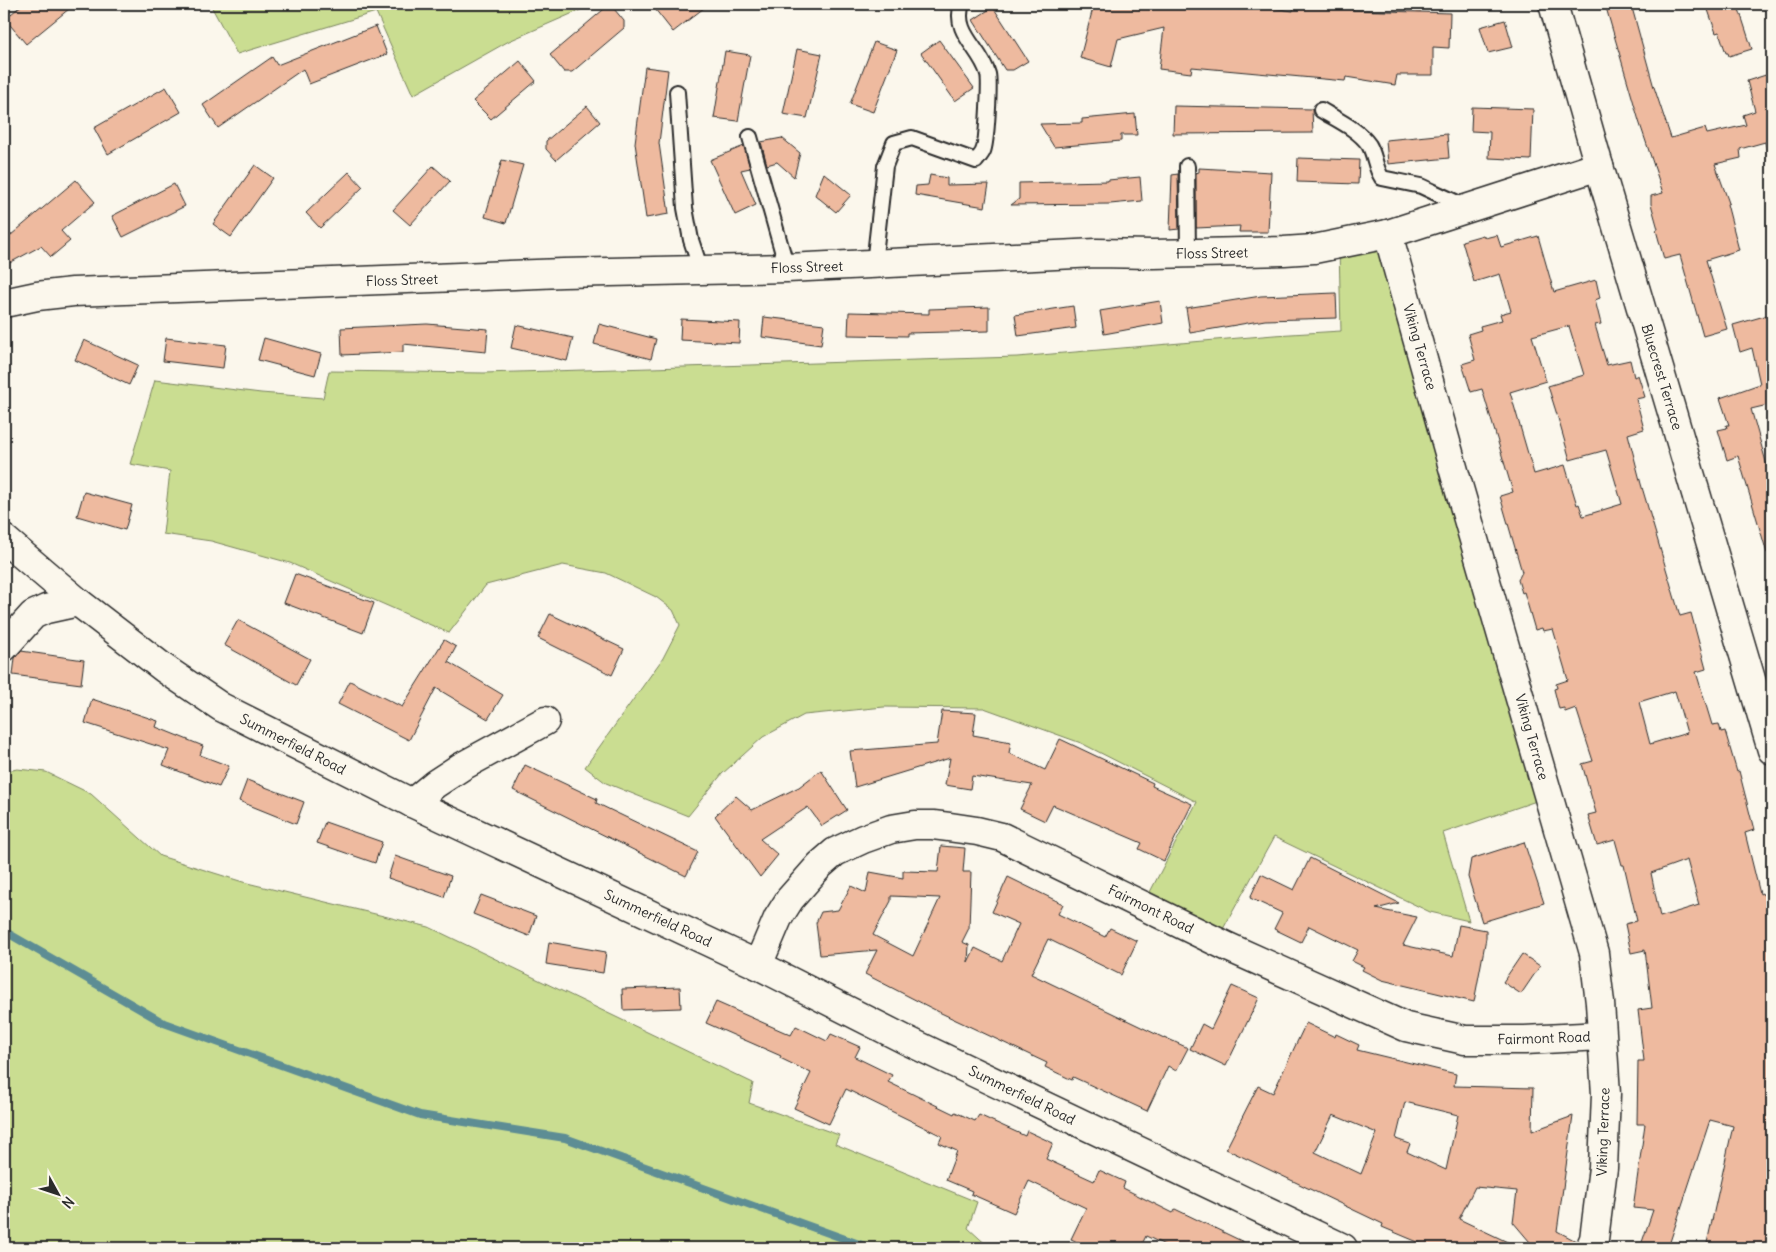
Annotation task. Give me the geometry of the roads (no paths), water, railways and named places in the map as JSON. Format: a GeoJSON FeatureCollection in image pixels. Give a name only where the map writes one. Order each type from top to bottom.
{"type":"FeatureCollection","features":[{"type":"Feature","properties":{"kind":"street","name":"Bluecrest Terrace"},"geometry":{"type":"LineString","coordinates":[[1553,4],[1772,750]]}},
{"type":"Feature","properties":{"kind":"street","name":"Floss Street"},"geometry":{"type":"LineString","coordinates":[[4,303],[37,296],[73,292],[563,273],[786,268],[1096,253],[1284,252],[1314,249],[1388,234],[1599,166]]}},
{"type":"Feature","properties":{"kind":"street","name":"Viking Terrace"},"geometry":{"type":"LineString","coordinates":[[1388,234],[1594,953],[1600,1003],[1606,1094],[1603,1168],[1594,1239],[1590,1248]]}},
{"type":"Feature","properties":{"kind":"street","name":"Summerfield Road"},"geometry":{"type":"LineString","coordinates":[[4,539],[78,602],[165,669],[220,707],[412,803],[758,965],[906,1040],[1343,1248]]}},
{"type":"Feature","properties":{"kind":"street"},"geometry":{"type":"LineString","coordinates":[[4,647],[33,615],[46,609],[78,602]]}},
{"type":"Feature","properties":{"kind":"street"},"geometry":{"type":"LineString","coordinates":[[412,803],[435,784],[461,767],[545,721]]}},
{"type":"Feature","properties":{"kind":"street","name":"Fairmont Road"},"geometry":{"type":"LineString","coordinates":[[758,965],[778,918],[790,899],[820,865],[835,852],[891,829],[933,825],[977,831],[1002,837],[1228,947],[1406,1027],[1465,1040],[1525,1040],[1601,1036]]}},
{"type":"Feature","properties":{"kind":"lane"},"geometry":{"type":"LineString","coordinates":[[874,264],[885,166],[894,143],[912,138],[976,161],[983,151],[989,98],[988,74],[973,45],[960,26],[962,4]]}},
{"type":"Feature","properties":{"kind":"lane"},"geometry":{"type":"LineString","coordinates":[[677,92],[685,208],[691,240],[701,270]]}},
{"type":"Feature","properties":{"kind":"lane"},"geometry":{"type":"LineString","coordinates":[[1321,110],[1364,138],[1372,151],[1382,178],[1421,186],[1469,208]]}},
{"type":"Feature","properties":{"kind":"lane"},"geometry":{"type":"LineString","coordinates":[[750,137],[786,268]]}},
{"type":"Feature","properties":{"kind":"lane"},"geometry":{"type":"LineString","coordinates":[[1187,166],[1188,253]]}},
{"type":"Feature","properties":{"kind":"waterway"},"geometry":{"type":"LineString","coordinates":[[4,931],[164,1023],[420,1115],[565,1138],[870,1248]]}}]}
